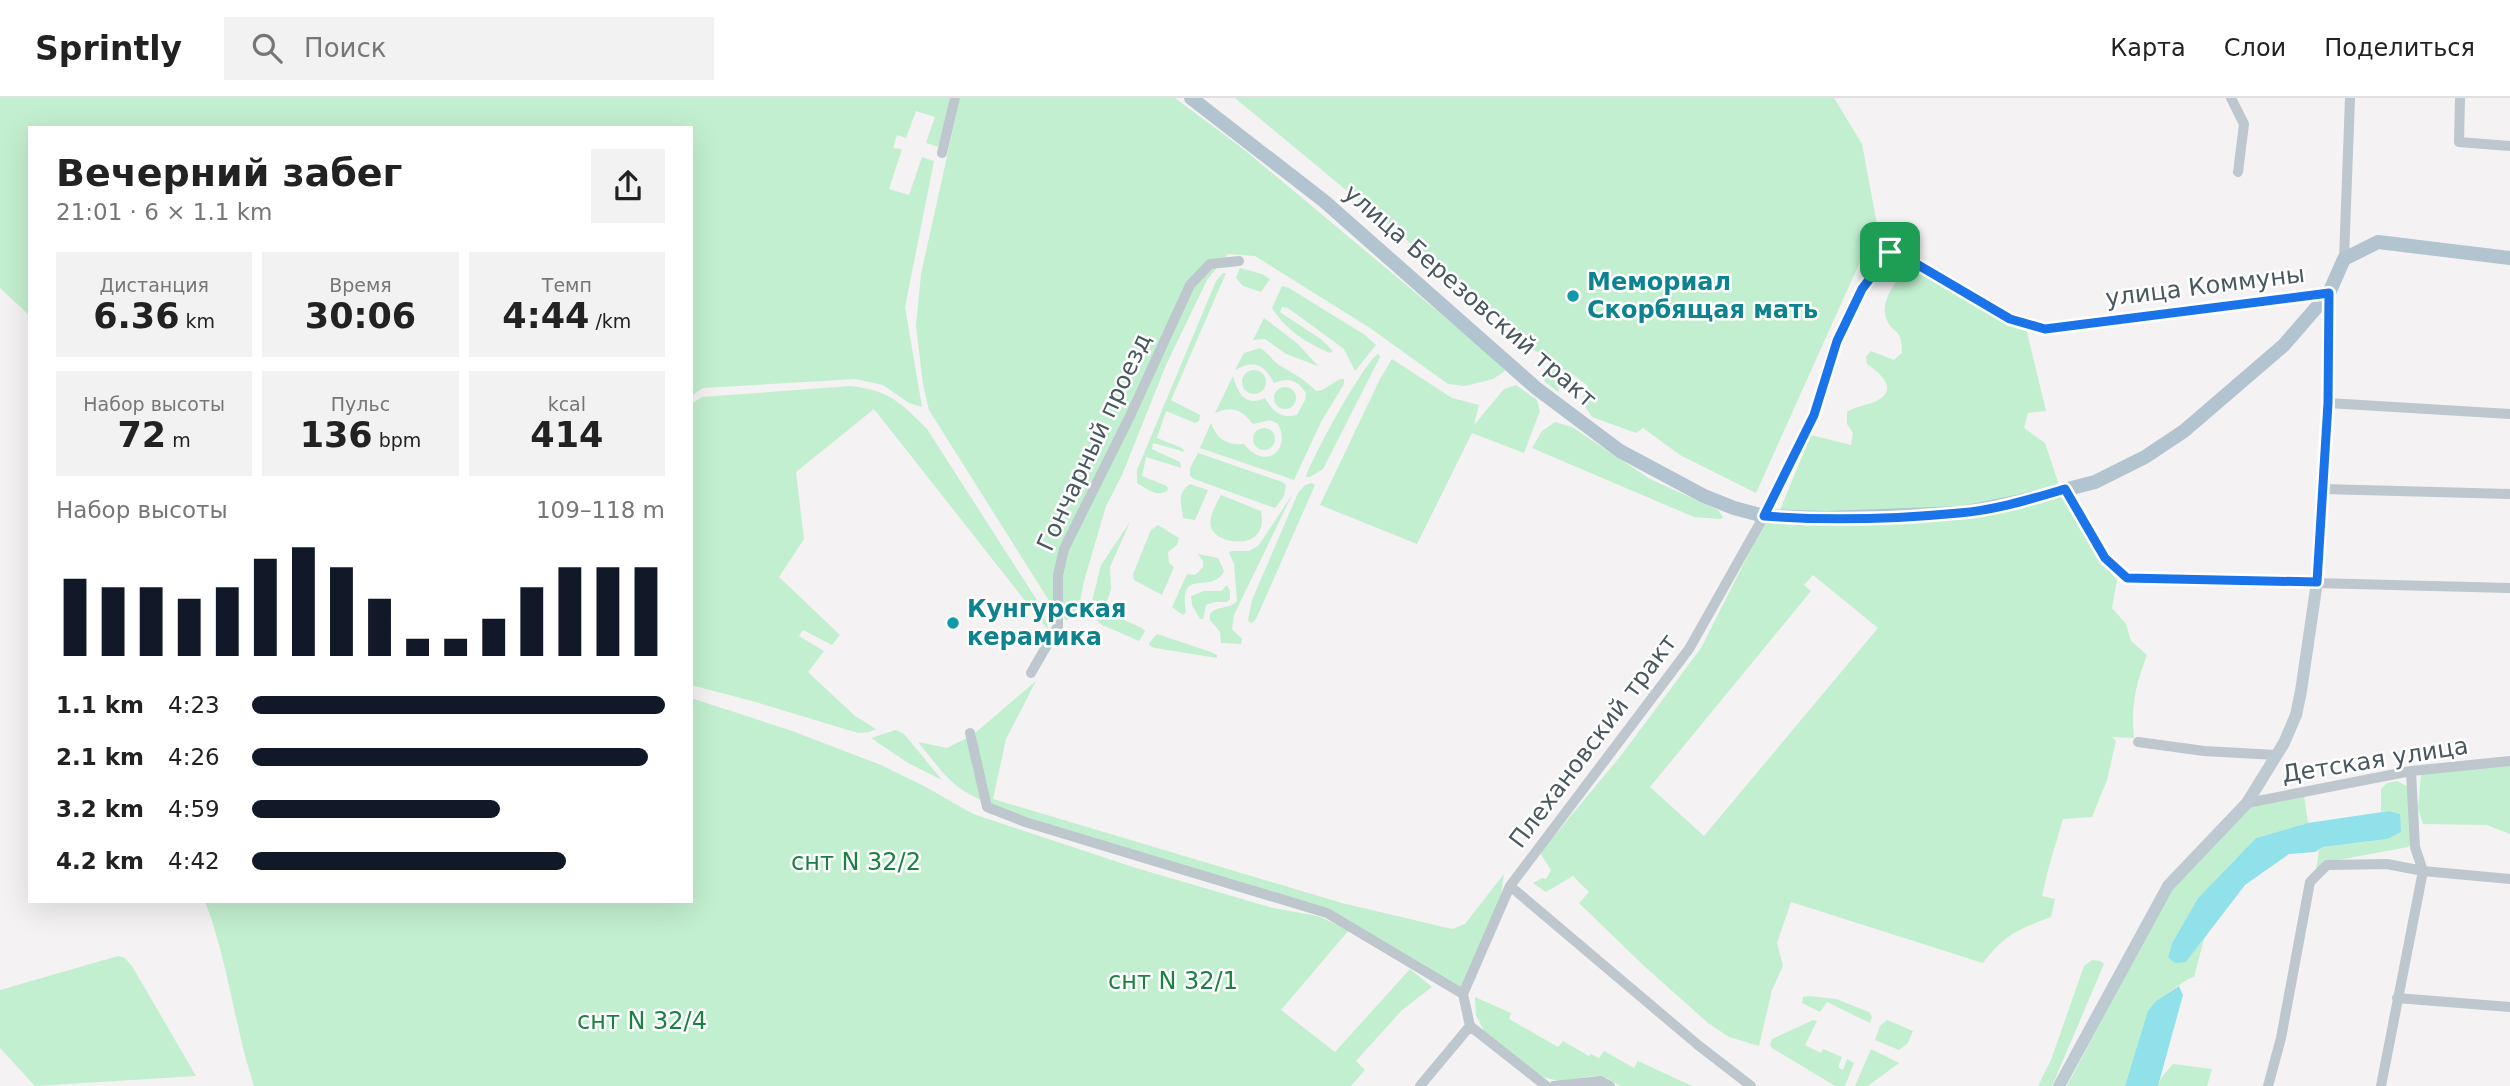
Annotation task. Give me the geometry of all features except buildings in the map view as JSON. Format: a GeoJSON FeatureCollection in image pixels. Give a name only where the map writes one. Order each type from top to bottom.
{"type":"FeatureCollection","features":[{"type":"Feature","properties":{"kind":"main road","name":"улица Березовский тракт"},"geometry":{"type":"LineString","coordinates":[[1191,98],[1324,201],[1536,388],[1620,451],[1704,496],[1764,516],[1827,519],[1961,513],[2021,502],[2065,489]]}},
{"type":"Feature","properties":{"kind":"main road"},"geometry":{"type":"LineString","coordinates":[[2329,293],[2344,258],[2378,242],[2510,258]]}},
{"type":"Feature","properties":{"kind":"main road","name":"улица Коммуны"},"geometry":{"type":"LineString","coordinates":[[2065,489],[2095,482],[2145,457],[2184,431],[2284,345],[2329,293]]}},
{"type":"Feature","properties":{"kind":"street"},"geometry":{"type":"LineString","coordinates":[[942,153],[955,98]]}},
{"type":"Feature","properties":{"kind":"street"},"geometry":{"type":"LineString","coordinates":[[2231,98],[2244,124],[2238,172]]}},
{"type":"Feature","properties":{"kind":"street"},"geometry":{"type":"LineString","coordinates":[[2344,258],[2350,98]]}},
{"type":"Feature","properties":{"kind":"street"},"geometry":{"type":"LineString","coordinates":[[2460,98],[2459,142],[2510,146]]}},
{"type":"Feature","properties":{"kind":"street","name":"Плехановский тракт"},"geometry":{"type":"LineString","coordinates":[[1464,994],[1510,886],[1689,649],[1764,516],[1814,415],[1837,341],[1862,289],[1890,252],[1898,253]]}},
{"type":"Feature","properties":{"kind":"street","name":"улица Коммуны"},"geometry":{"type":"LineString","coordinates":[[1898,253],[2010,319],[2045,329],[2329,293]]}},
{"type":"Feature","properties":{"kind":"street","name":"Гончарный проезд"},"geometry":{"type":"LineString","coordinates":[[1031,673],[1058,626],[1058,575],[1064,549],[1130,416],[1190,285],[1210,264],[1239,261]]}},
{"type":"Feature","properties":{"kind":"street"},"geometry":{"type":"LineString","coordinates":[[2060,1086],[2168,886],[2247,803],[2284,743],[2298,703],[2317,582],[2328,403],[2329,293]]}},
{"type":"Feature","properties":{"kind":"street"},"geometry":{"type":"LineString","coordinates":[[2328,403],[2510,414]]}},
{"type":"Feature","properties":{"kind":"street"},"geometry":{"type":"LineString","coordinates":[[2065,489],[2105,558],[2127,578],[2510,588]]}},
{"type":"Feature","properties":{"kind":"street"},"geometry":{"type":"LineString","coordinates":[[2323,489],[2510,494]]}},
{"type":"Feature","properties":{"kind":"street"},"geometry":{"type":"LineString","coordinates":[[970,733],[987,807],[1025,822],[1327,913],[1464,994],[1470,1026],[1546,1086]]}},
{"type":"Feature","properties":{"kind":"street","name":"Детская улица"},"geometry":{"type":"LineString","coordinates":[[2138,742],[2204,751],[2276,755]]}},
{"type":"Feature","properties":{"kind":"street","name":"Детская улица"},"geometry":{"type":"LineString","coordinates":[[2247,803],[2411,771],[2510,761]]}},
{"type":"Feature","properties":{"kind":"street"},"geometry":{"type":"LineString","coordinates":[[2381,1086],[2423,871],[2415,847],[2411,771]]}},
{"type":"Feature","properties":{"kind":"street"},"geometry":{"type":"LineString","coordinates":[[2268,1086],[2281,1038],[2310,883],[2327,865],[2387,864],[2423,871],[2510,879]]}},
{"type":"Feature","properties":{"kind":"street"},"geometry":{"type":"LineString","coordinates":[[1510,886],[1698,1045],[1751,1086]]}},
{"type":"Feature","properties":{"kind":"street"},"geometry":{"type":"LineString","coordinates":[[2397,998],[2510,1007]]}},
{"type":"Feature","properties":{"kind":"street"},"geometry":{"type":"LineString","coordinates":[[1420,1086],[1470,1026]]}},
{"type":"Feature","properties":{"kind":"street"},"geometry":{"type":"LineString","coordinates":[[1555,1086],[1600,1081],[1610,1086]]}},
{"type":"Feature","properties":{"kind":"green space"},"geometry":{"type":"Polygon","coordinates":[[[0,98],[950,98],[939,147],[926,143],[935,117],[916,111],[906,138],[897,135],[893,148],[902,149],[889,189],[909,195],[922,157],[934,161],[905,307],[922,407],[909,403],[883,385],[855,379],[703,388],[693,395],[693,126],[28,126],[28,314],[0,288],[0,98]]]}},
{"type":"Feature","properties":{"kind":"green space"},"geometry":{"type":"Polygon","coordinates":[[[960,98],[1175,98],[1242,148],[1501,364],[1505,371],[1493,379],[1465,386],[1448,384],[1370,328],[1255,256],[1228,254],[1207,280],[1166,365],[1122,475],[1106,506],[1084,581],[1079,606],[1082,613],[1066,620],[1051,604],[929,410],[923,384],[916,326],[921,274],[960,98]]]}},
{"type":"Feature","properties":{"kind":"green space"},"geometry":{"type":"Polygon","coordinates":[[[1235,98],[1834,98],[1862,144],[1877,224],[1756,493],[1680,455],[1643,428],[1636,433],[1592,417],[1581,401],[1588,386],[1568,371],[1558,392],[1544,381],[1552,363],[1563,367],[1545,354],[1529,348],[1531,343],[1235,98]]]}},
{"type":"Feature","properties":{"kind":"green space"},"geometry":{"type":"Polygon","coordinates":[[[1240,268],[1270,279],[1261,292],[1243,286],[1236,278],[1240,268]]]}},
{"type":"Feature","properties":{"kind":"green space"},"geometry":{"type":"Polygon","coordinates":[[[1910,269],[2026,328],[2046,411],[2028,413],[2024,428],[2045,443],[2059,485],[1963,510],[1880,514],[1780,510],[1811,435],[1851,445],[1853,433],[1847,424],[1847,412],[1874,402],[1886,392],[1885,382],[1867,364],[1866,357],[1871,351],[1894,360],[1902,353],[1899,335],[1886,318],[1885,305],[1895,283],[1910,269]]]}},
{"type":"Feature","properties":{"kind":"green space"},"geometry":{"type":"Polygon","coordinates":[[[1226,273],[1171,400],[1200,415],[1199,421],[1195,423],[1166,411],[1157,438],[1182,448],[1185,452],[1153,443],[1152,449],[1180,462],[1181,468],[1146,457],[1142,476],[1167,486],[1168,490],[1152,492],[1137,483],[1137,470],[1216,281],[1226,273]]]}},
{"type":"Feature","properties":{"kind":"green space"},"geometry":{"type":"Polygon","coordinates":[[[1282,286],[1365,335],[1376,345],[1355,371],[1344,349],[1288,308],[1282,307],[1280,312],[1322,340],[1333,351],[1330,353],[1313,345],[1284,323],[1272,308],[1282,286]]]}},
{"type":"Feature","properties":{"kind":"green space"},"geometry":{"type":"Polygon","coordinates":[[[1264,318],[1298,344],[1318,366],[1286,354],[1265,339],[1253,340],[1264,318]]]}},
{"type":"Feature","properties":{"kind":"green space"},"geometry":{"type":"Polygon","coordinates":[[[1260,348],[1316,391],[1344,379],[1344,384],[1321,422],[1294,480],[1200,448],[1211,423],[1223,440],[1244,444],[1261,456],[1268,457],[1279,449],[1282,442],[1278,424],[1270,420],[1253,424],[1241,412],[1232,409],[1215,413],[1233,376],[1240,393],[1248,400],[1265,398],[1278,413],[1286,416],[1297,415],[1306,393],[1299,385],[1288,380],[1274,383],[1259,366],[1249,365],[1235,370],[1244,353],[1260,348]]]}},
{"type":"Feature","properties":{"kind":"green space"},"geometry":{"type":"Polygon","coordinates":[[[1378,354],[1380,357],[1323,469],[1306,477],[1339,412],[1362,374],[1378,354]]]}},
{"type":"Feature","properties":{"kind":"green space"},"geometry":{"type":"Polygon","coordinates":[[[1392,359],[1452,398],[1479,405],[1474,425],[1504,389],[1516,385],[1537,400],[1540,411],[1524,453],[1472,433],[1417,544],[1320,505],[1392,359]]]}},
{"type":"Feature","properties":{"kind":"green space"},"geometry":{"type":"Polygon","coordinates":[[[1254,370],[1263,373],[1266,382],[1263,391],[1254,394],[1245,391],[1242,382],[1245,373],[1254,370]]]}},
{"type":"Feature","properties":{"kind":"green space"},"geometry":{"type":"Polygon","coordinates":[[[851,386],[876,391],[894,399],[927,429],[1042,608],[1049,631],[874,409],[796,472],[804,539],[779,577],[840,635],[832,645],[803,630],[799,636],[824,651],[808,672],[855,716],[876,729],[858,733],[693,686],[693,403],[702,397],[851,386]]]}},
{"type":"Feature","properties":{"kind":"green space"},"geometry":{"type":"Polygon","coordinates":[[[1285,387],[1293,390],[1296,398],[1293,406],[1285,409],[1277,406],[1274,398],[1277,390],[1285,387]]]}},
{"type":"Feature","properties":{"kind":"green space"},"geometry":{"type":"Polygon","coordinates":[[[1555,422],[1572,427],[1650,479],[1718,510],[1723,517],[1694,517],[1532,448],[1542,431],[1555,422]]]}},
{"type":"Feature","properties":{"kind":"green space"},"geometry":{"type":"Polygon","coordinates":[[[1264,428],[1272,431],[1275,439],[1272,447],[1264,450],[1256,447],[1253,439],[1256,431],[1264,428]]]}},
{"type":"Feature","properties":{"kind":"green space"},"geometry":{"type":"Polygon","coordinates":[[[1198,453],[1282,482],[1286,485],[1284,496],[1275,508],[1194,479],[1190,476],[1190,468],[1198,453]]]}},
{"type":"Feature","properties":{"kind":"green space"},"geometry":{"type":"Polygon","coordinates":[[[1190,484],[1208,490],[1195,520],[1183,518],[1181,504],[1181,495],[1190,484]]]}},
{"type":"Feature","properties":{"kind":"green space"},"geometry":{"type":"Polygon","coordinates":[[[1305,485],[1315,485],[1252,623],[1248,621],[1252,600],[1298,493],[1305,485]]]}},
{"type":"Feature","properties":{"kind":"green space"},"geometry":{"type":"Polygon","coordinates":[[[1221,495],[1261,511],[1262,524],[1258,534],[1241,542],[1222,538],[1215,533],[1211,527],[1211,519],[1221,495]]]}},
{"type":"Feature","properties":{"kind":"green space"},"geometry":{"type":"Polygon","coordinates":[[[1292,495],[1234,615],[1232,629],[1242,639],[1241,644],[1221,643],[1220,632],[1210,620],[1210,614],[1237,601],[1234,564],[1229,553],[1249,551],[1259,545],[1292,495]]]}},
{"type":"Feature","properties":{"kind":"green space"},"geometry":{"type":"Polygon","coordinates":[[[2064,497],[2098,557],[2117,580],[2112,608],[2126,624],[2131,641],[2147,655],[2135,696],[2134,738],[2112,737],[2116,741],[2107,780],[2092,817],[2063,819],[2042,896],[2055,899],[2051,917],[2012,934],[1983,963],[1791,902],[1777,943],[1783,966],[1772,990],[1759,1046],[1729,1037],[1708,1023],[1643,965],[1579,903],[1589,892],[1573,876],[1546,892],[1533,883],[1542,878],[1546,879],[1551,870],[1540,853],[1623,753],[1701,648],[1765,522],[1962,520],[2064,497]],[[1813,575],[1804,585],[1811,591],[1650,787],[1704,836],[1878,628],[1813,575]]]}},
{"type":"Feature","properties":{"kind":"green space"},"geometry":{"type":"Polygon","coordinates":[[[1130,522],[1110,567],[1111,589],[1104,611],[1142,628],[1145,631],[1139,641],[1100,624],[1093,613],[1092,601],[1101,565],[1130,522]]]}},
{"type":"Feature","properties":{"kind":"green space"},"geometry":{"type":"Polygon","coordinates":[[[1158,525],[1179,538],[1177,545],[1168,552],[1169,563],[1174,567],[1162,595],[1134,580],[1133,574],[1151,530],[1158,525]]]}},
{"type":"Feature","properties":{"kind":"green space"},"geometry":{"type":"Polygon","coordinates":[[[1198,554],[1218,558],[1224,571],[1219,578],[1191,585],[1187,589],[1186,612],[1183,615],[1172,607],[1187,574],[1195,575],[1203,567],[1203,561],[1198,554]]]}},
{"type":"Feature","properties":{"kind":"green space"},"geometry":{"type":"Polygon","coordinates":[[[1227,585],[1230,599],[1227,602],[1206,605],[1203,619],[1200,619],[1192,605],[1191,596],[1204,591],[1221,591],[1227,585]]]}},
{"type":"Feature","properties":{"kind":"green space"},"geometry":{"type":"Polygon","coordinates":[[[1157,634],[1211,652],[1217,655],[1217,658],[1150,646],[1149,643],[1157,634]]]}},
{"type":"Feature","properties":{"kind":"green space"},"geometry":{"type":"Polygon","coordinates":[[[1036,681],[1006,739],[993,799],[1342,903],[1452,929],[1465,924],[1504,874],[1501,896],[1462,988],[1326,908],[1024,818],[989,804],[975,733],[1036,681]]]}},
{"type":"Feature","properties":{"kind":"green space"},"geometry":{"type":"Polygon","coordinates":[[[693,699],[792,731],[881,765],[973,814],[1136,868],[1273,908],[1318,916],[1349,930],[1281,1010],[1335,1052],[1410,969],[1432,987],[1402,1010],[1356,1061],[1365,1070],[1351,1086],[254,1086],[206,903],[693,903],[693,699]]]}},
{"type":"Feature","properties":{"kind":"green space"},"geometry":{"type":"Polygon","coordinates":[[[896,730],[904,734],[942,780],[908,763],[871,738],[896,730]]]}},
{"type":"Feature","properties":{"kind":"green space"},"geometry":{"type":"Polygon","coordinates":[[[969,737],[981,800],[953,782],[918,742],[947,748],[969,737]]]}},
{"type":"Feature","properties":{"kind":"green space"},"geometry":{"type":"Polygon","coordinates":[[[2510,765],[2510,834],[2487,825],[2423,824],[2418,808],[2421,774],[2510,765]]]}},
{"type":"Feature","properties":{"kind":"green space"},"geometry":{"type":"Polygon","coordinates":[[[2397,781],[2409,787],[2412,843],[2408,847],[2328,862],[2316,870],[2319,850],[2323,847],[2387,839],[2389,811],[2381,812],[2381,789],[2387,783],[2397,781]]]}},
{"type":"Feature","properties":{"kind":"green space"},"geometry":{"type":"Polygon","coordinates":[[[2304,795],[2308,823],[2256,838],[2198,898],[2172,943],[2168,957],[2186,962],[2204,939],[2194,977],[2156,1001],[2125,1086],[2067,1086],[2168,894],[2251,805],[2304,795]]]}},
{"type":"Feature","properties":{"kind":"green space"},"geometry":{"type":"Polygon","coordinates":[[[118,956],[125,958],[132,966],[196,1076],[35,1086],[0,1048],[0,990],[118,956]]]}},
{"type":"Feature","properties":{"kind":"green space"},"geometry":{"type":"Polygon","coordinates":[[[2092,960],[2104,964],[2052,1086],[2038,1086],[2051,1060],[2084,966],[2092,960]]]}},
{"type":"Feature","properties":{"kind":"green space"},"geometry":{"type":"Polygon","coordinates":[[[1475,997],[1511,1013],[1509,1019],[1558,1047],[1563,1041],[1589,1056],[1591,1054],[1599,1058],[1604,1051],[1634,1068],[1638,1061],[1692,1086],[1620,1086],[1607,1078],[1593,1076],[1559,1081],[1538,1076],[1485,1033],[1476,1015],[1475,997]]]}},
{"type":"Feature","properties":{"kind":"green space"},"geometry":{"type":"Polygon","coordinates":[[[1803,997],[1836,999],[1869,1012],[1872,1017],[1870,1023],[1827,1002],[1820,1012],[1802,1003],[1803,997]]]}},
{"type":"Feature","properties":{"kind":"green space"},"geometry":{"type":"Polygon","coordinates":[[[1813,1020],[1817,1021],[1805,1045],[1821,1053],[1823,1049],[1842,1057],[1838,1067],[1843,1070],[1847,1059],[1854,1063],[1845,1086],[1835,1086],[1770,1045],[1772,1039],[1813,1020]]]}},
{"type":"Feature","properties":{"kind":"green space"},"geometry":{"type":"Polygon","coordinates":[[[1887,1020],[1913,1031],[1908,1043],[1899,1050],[1875,1040],[1880,1026],[1887,1020]]]}},
{"type":"Feature","properties":{"kind":"green space"},"geometry":{"type":"Polygon","coordinates":[[[1871,1049],[1899,1063],[1868,1086],[1855,1086],[1871,1049]]]}},
{"type":"Feature","properties":{"kind":"green space"},"geometry":{"type":"Polygon","coordinates":[[[2173,1064],[2212,1069],[2207,1086],[2158,1086],[2173,1064]]]}},
{"type":"Feature","properties":{"kind":"water"},"geometry":{"type":"Polygon","coordinates":[[[2389,811],[2400,814],[2401,832],[2387,839],[2289,854],[2245,885],[2186,962],[2175,963],[2168,957],[2172,943],[2198,898],[2256,838],[2308,823],[2389,811]]]}},
{"type":"Feature","properties":{"kind":"water"},"geometry":{"type":"Polygon","coordinates":[[[2179,986],[2183,995],[2158,1086],[2125,1086],[2148,1011],[2156,1001],[2179,986]]]}},
{"type":"Feature","properties":{"kind":"place","name":"Мемориал Скорбящая мать"},"geometry":{"type":"Point","coordinates":[1573,296]}},
{"type":"Feature","properties":{"kind":"place","name":"Кунгурская керамика"},"geometry":{"type":"Point","coordinates":[953,623]}},
{"type":"Feature","properties":{"kind":"route"},"geometry":{"type":"LineString","coordinates":[[1890,252],[1898,253],[2010,319],[2045,329],[2329,293],[2328,403],[2317,582],[2127,578],[2105,558],[2065,489],[2021,502],[1961,513],[1827,519],[1764,516],[1814,415],[1837,341],[1862,289],[1890,252]]}},
{"type":"Feature","properties":{"kind":"park label","name":"снт N 32/2"},"geometry":{"type":"Point","coordinates":[856,862]}},
{"type":"Feature","properties":{"kind":"park label","name":"снт N 32/1"},"geometry":{"type":"Point","coordinates":[1173,981]}},
{"type":"Feature","properties":{"kind":"park label","name":"снт N 32/4"},"geometry":{"type":"Point","coordinates":[642,1021]}}]}
